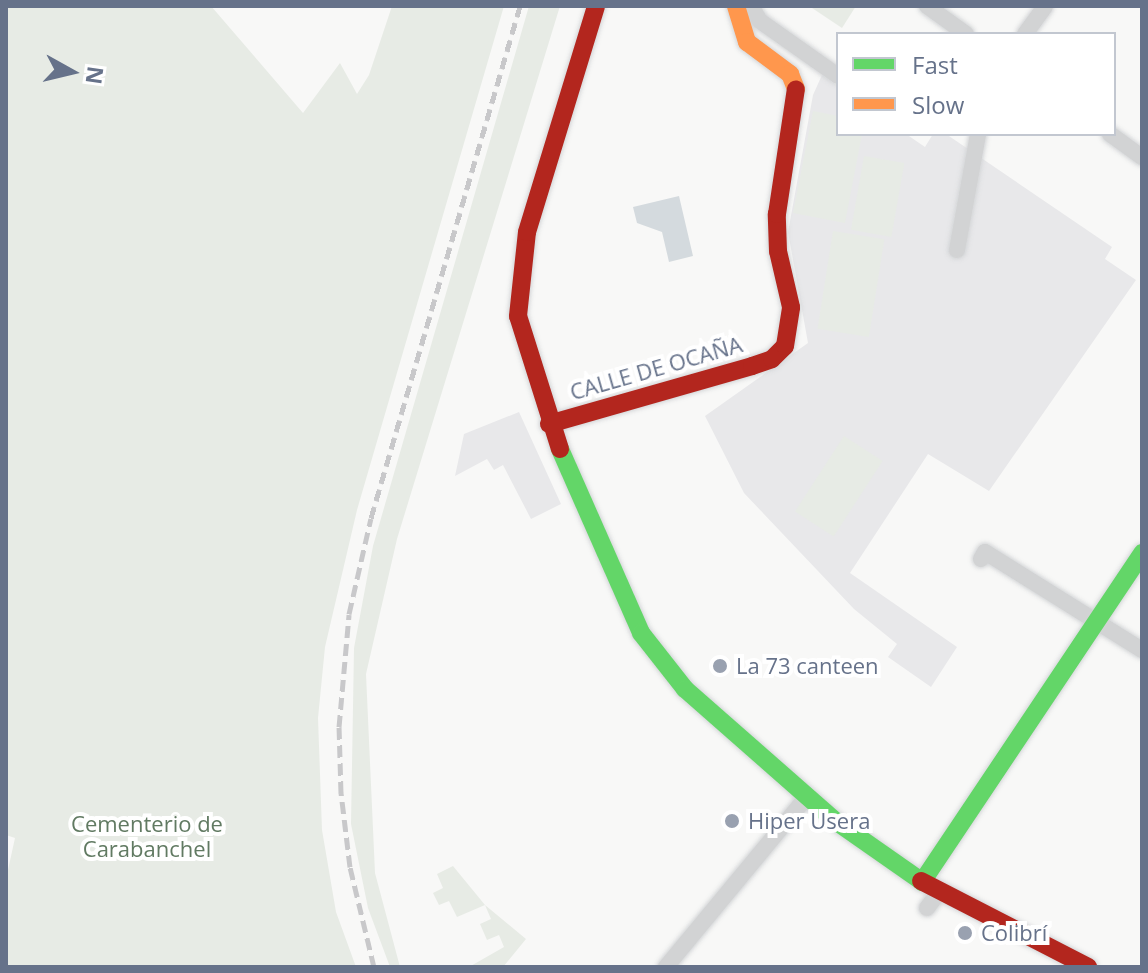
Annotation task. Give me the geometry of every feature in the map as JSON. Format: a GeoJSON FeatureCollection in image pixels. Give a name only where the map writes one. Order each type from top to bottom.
{"type":"FeatureCollection","features":[{"type":"Feature","properties":{"kind":"street","name":"CALLE DE OCAÑA"},"geometry":{"type":"LineString","coordinates":[[596,6],[526,246],[518,316],[549,424],[641,633],[685,689],[806,798],[922,882],[1088,967]]}},
{"type":"Feature","properties":{"kind":"street","name":"CALLE DE OCAÑA"},"geometry":{"type":"LineString","coordinates":[[549,424],[752,366],[772,359],[785,346],[791,307],[778,251],[777,214],[796,86],[790,74],[747,42],[736,6]]}},
{"type":"Feature","properties":{"kind":"street"},"geometry":{"type":"LineString","coordinates":[[751,6],[760,21],[836,75]]}},
{"type":"Feature","properties":{"kind":"street"},"geometry":{"type":"LineString","coordinates":[[927,6],[963,32]]}},
{"type":"Feature","properties":{"kind":"street"},"geometry":{"type":"LineString","coordinates":[[1026,32],[1045,6]]}},
{"type":"Feature","properties":{"kind":"street"},"geometry":{"type":"LineString","coordinates":[[957,250],[978,136]]}},
{"type":"Feature","properties":{"kind":"street"},"geometry":{"type":"LineString","coordinates":[[1113,136],[1142,157]]}},
{"type":"Feature","properties":{"kind":"street"},"geometry":{"type":"LineString","coordinates":[[981,559],[985,552],[1142,650]]}},
{"type":"Feature","properties":{"kind":"street"},"geometry":{"type":"LineString","coordinates":[[922,882],[1142,553]]}},
{"type":"Feature","properties":{"kind":"street"},"geometry":{"type":"LineString","coordinates":[[666,967],[806,798]]}},
{"type":"Feature","properties":{"kind":"street"},"geometry":{"type":"LineString","coordinates":[[927,908],[940,891]]}},
{"type":"Feature","properties":{"kind":"shaded area"},"geometry":{"type":"Polygon","coordinates":[[[822,75],[836,85],[836,136],[909,136],[925,147],[932,136],[949,136],[1112,247],[1105,259],[1136,280],[989,491],[928,454],[850,573],[957,647],[931,687],[888,657],[897,644],[854,609],[744,493],[705,416],[808,343],[788,232],[813,95],[822,75]]]}},
{"type":"Feature","properties":{"kind":"shaded area"},"geometry":{"type":"Polygon","coordinates":[[[679,196],[693,256],[669,262],[662,232],[637,223],[633,207],[679,196]]]}},
{"type":"Feature","properties":{"kind":"shaded area"},"geometry":{"type":"Polygon","coordinates":[[[519,412],[561,504],[531,519],[503,465],[494,470],[487,459],[455,476],[464,434],[519,412]]]}},
{"type":"Feature","properties":{"kind":"green space","name":"Cementerio de Carabanchel"},"geometry":{"type":"Polygon","coordinates":[[[6,6],[211,6],[303,113],[340,63],[357,94],[369,75],[392,6],[504,6],[357,510],[325,647],[318,718],[322,830],[336,912],[356,967],[6,967],[6,879],[15,838],[6,835],[6,6]]]}},
{"type":"Feature","properties":{"kind":"green space"},"geometry":{"type":"Polygon","coordinates":[[[529,6],[560,6],[397,539],[366,674],[375,873],[400,967],[390,967],[368,908],[351,824],[354,648],[373,546],[529,6]]]}},
{"type":"Feature","properties":{"kind":"green space"},"geometry":{"type":"Polygon","coordinates":[[[809,6],[856,6],[842,28],[809,6]]]}},
{"type":"Feature","properties":{"kind":"green space"},"geometry":{"type":"Polygon","coordinates":[[[813,111],[836,116],[836,136],[862,136],[845,223],[793,213],[813,111]]]}},
{"type":"Feature","properties":{"kind":"green space"},"geometry":{"type":"Polygon","coordinates":[[[864,156],[904,163],[891,237],[851,230],[864,156]]]}},
{"type":"Feature","properties":{"kind":"green space"},"geometry":{"type":"Polygon","coordinates":[[[833,231],[884,239],[869,337],[818,329],[833,231]]]}},
{"type":"Feature","properties":{"kind":"green space"},"geometry":{"type":"Polygon","coordinates":[[[844,436],[883,461],[834,537],[795,511],[844,436]]]}},
{"type":"Feature","properties":{"kind":"green space"},"geometry":{"type":"Polygon","coordinates":[[[453,866],[485,905],[457,917],[449,901],[439,905],[433,893],[443,888],[437,874],[453,866]]]}},
{"type":"Feature","properties":{"kind":"green space"},"geometry":{"type":"Polygon","coordinates":[[[485,905],[526,939],[503,967],[469,967],[504,947],[499,935],[487,940],[480,924],[491,919],[485,905]]]}},
{"type":"Feature","properties":{"kind":"railway"},"geometry":{"type":"LineString","coordinates":[[374,967],[350,867],[341,793],[339,727],[349,614],[371,518],[520,6]]}},
{"type":"Feature","properties":{"kind":"traffic: fast"},"geometry":{"type":"LineString","coordinates":[[560,449],[641,633],[685,689],[834,820],[921,881]]}},
{"type":"Feature","properties":{"kind":"traffic: fast"},"geometry":{"type":"LineString","coordinates":[[922,882],[1142,553]]}},
{"type":"Feature","properties":{"kind":"traffic: slow"},"geometry":{"type":"LineString","coordinates":[[736,6],[747,42],[790,74],[796,89]]}},
{"type":"Feature","properties":{"kind":"traffic: jam"},"geometry":{"type":"LineString","coordinates":[[560,449],[518,316],[527,232],[596,6]]}},
{"type":"Feature","properties":{"kind":"traffic: jam"},"geometry":{"type":"LineString","coordinates":[[549,424],[752,366],[772,359],[785,346],[791,307],[778,251],[777,214],[796,89]]}},
{"type":"Feature","properties":{"kind":"traffic: jam"},"geometry":{"type":"LineString","coordinates":[[921,881],[1088,967]]}},
{"type":"Feature","properties":{"kind":"place","name":"La 73 canteen"},"geometry":{"type":"Point","coordinates":[720,666]}},
{"type":"Feature","properties":{"kind":"place","name":"Hiper Usera"},"geometry":{"type":"Point","coordinates":[732,821]}},
{"type":"Feature","properties":{"kind":"place","name":"Colibrí"},"geometry":{"type":"Point","coordinates":[965,933]}}]}
